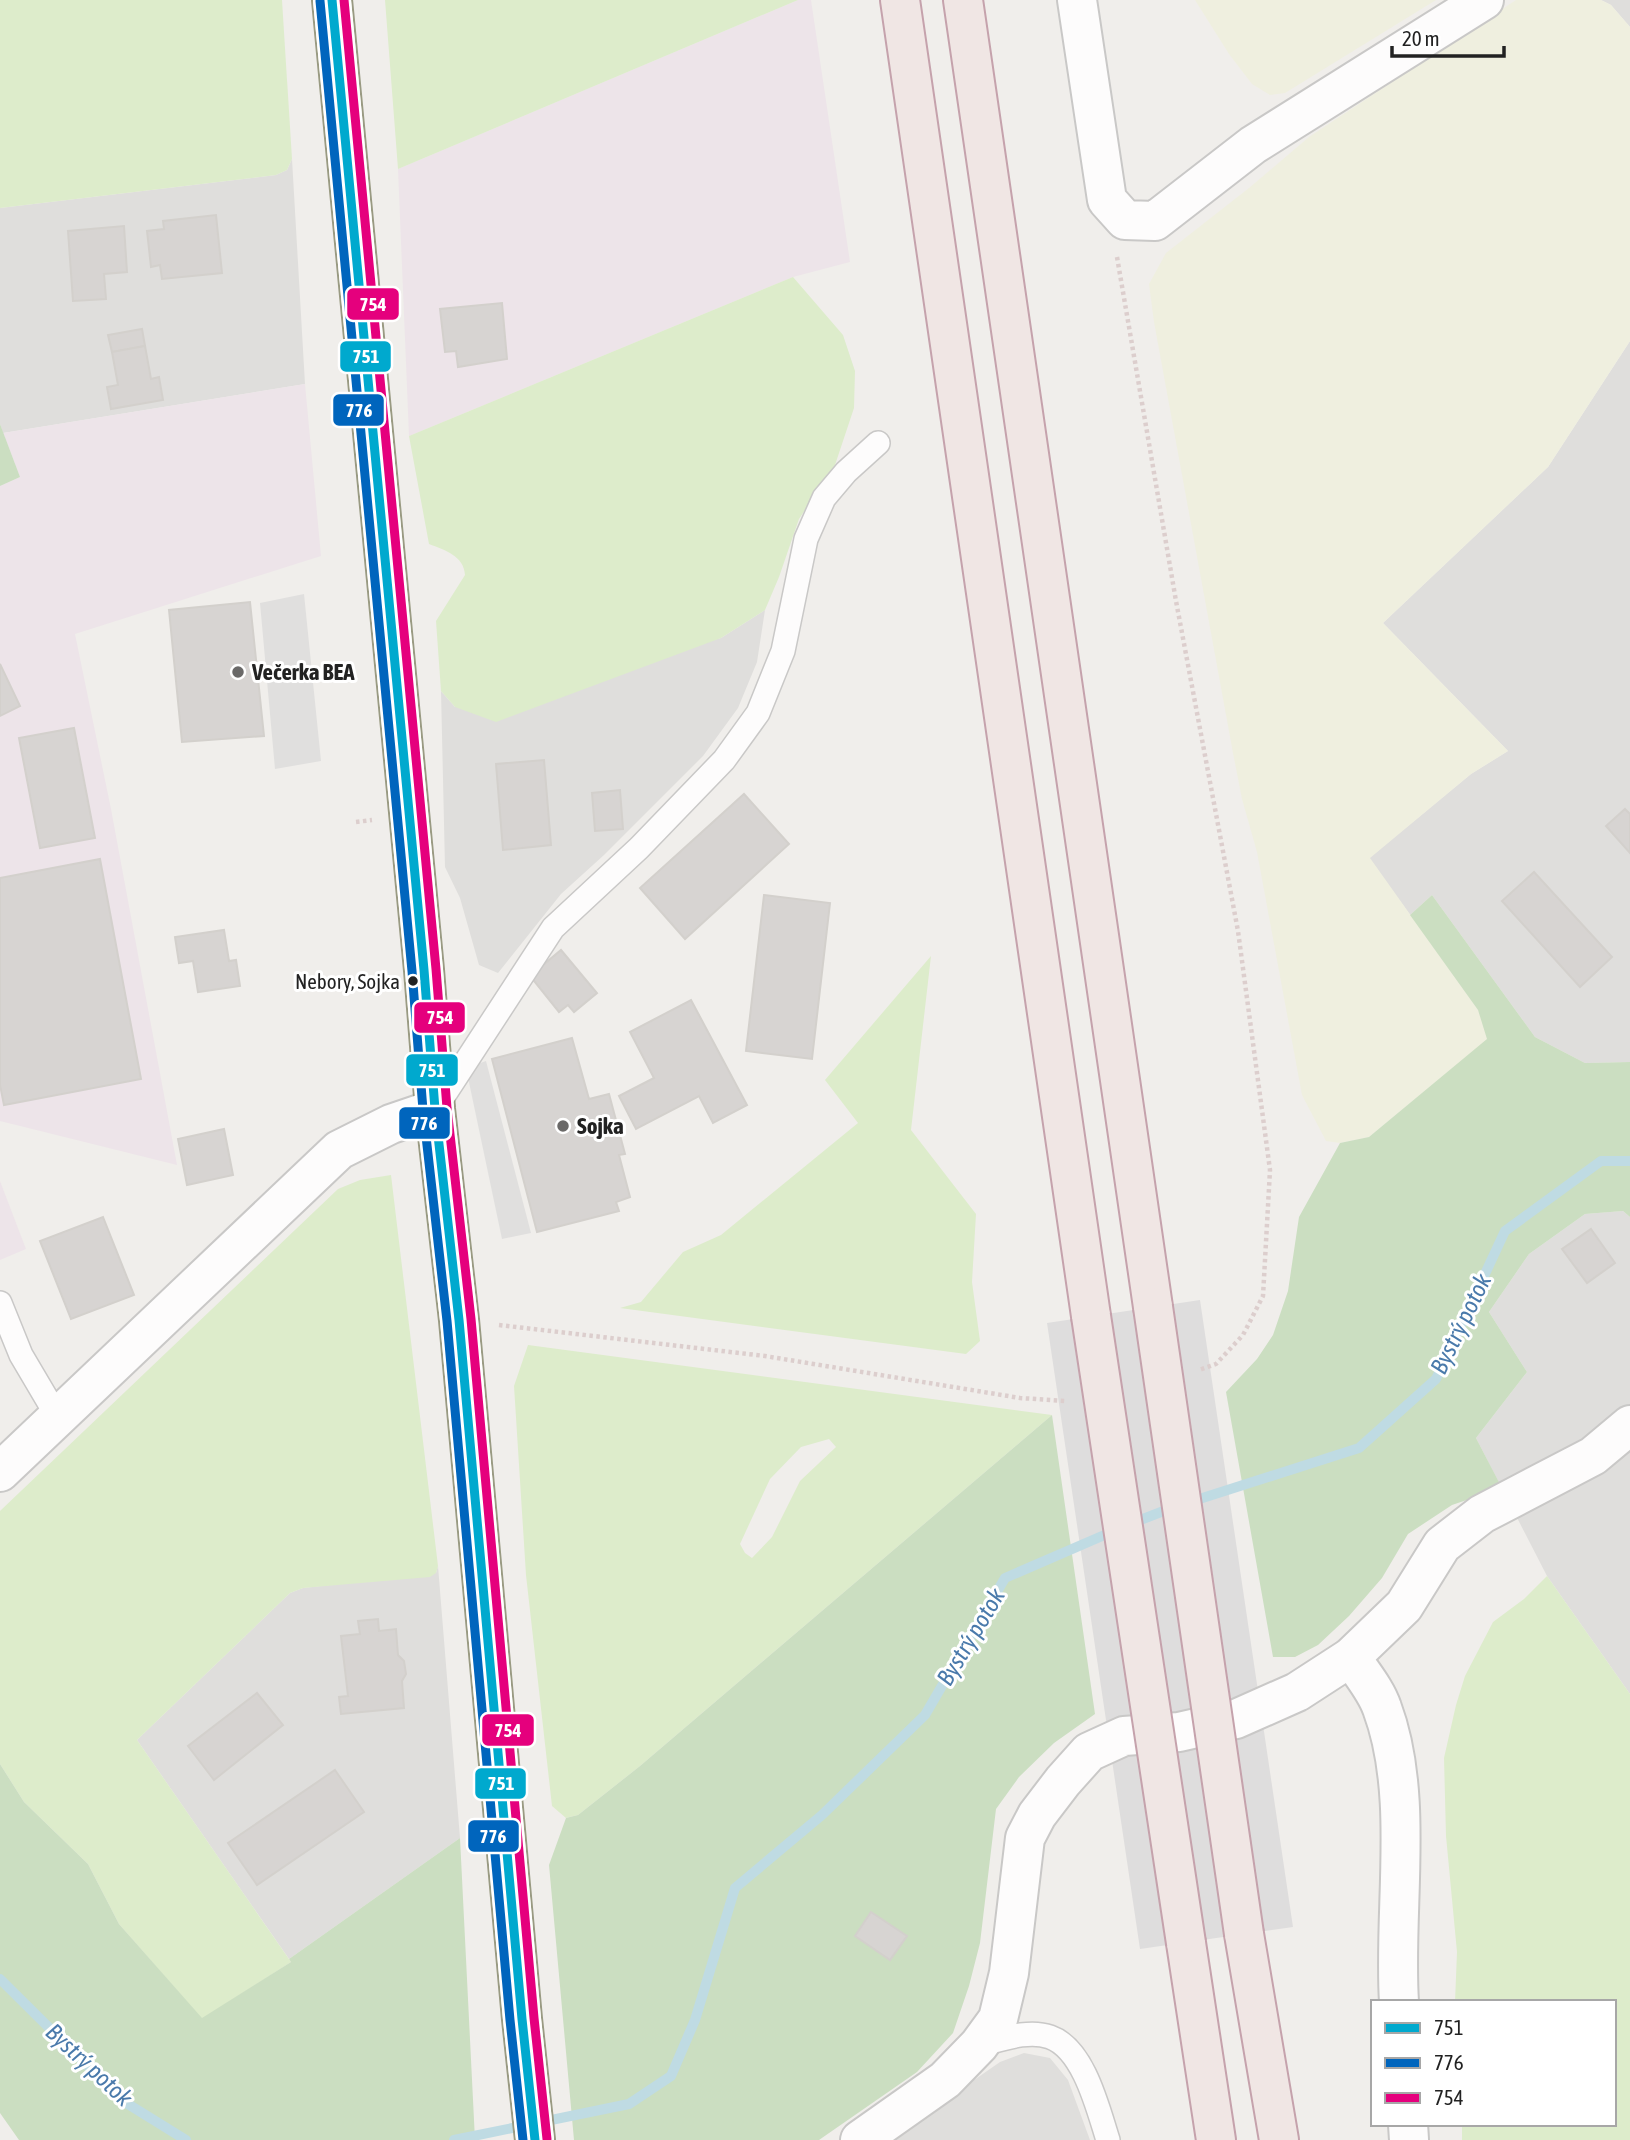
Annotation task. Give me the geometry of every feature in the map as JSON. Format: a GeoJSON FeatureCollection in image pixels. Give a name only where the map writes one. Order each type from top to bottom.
{"type":"FeatureCollection","features":[{"type":"Feature","properties":{"kind":"highway"},"geometry":{"type":"LineString","coordinates":[[900,0],[1091,1316],[1216,2140]]}},
{"type":"Feature","properties":{"kind":"highway"},"geometry":{"type":"LineString","coordinates":[[963,0],[1244,1934],[1279,2140]]}},
{"type":"Feature","properties":{"kind":"main road"},"geometry":{"type":"LineString","coordinates":[[332,0],[435,1109],[460,1320],[535,2140]]}},
{"type":"Feature","properties":{"kind":"street"},"geometry":{"type":"LineString","coordinates":[[1077,0],[1107,200],[1125,220],[1155,221],[1253,145],[1484,0]]}},
{"type":"Feature","properties":{"kind":"street"},"geometry":{"type":"LineString","coordinates":[[0,1472],[339,1150],[391,1124],[435,1109]]}},
{"type":"Feature","properties":{"kind":"street"},"geometry":{"type":"LineString","coordinates":[[860,2140],[945,2080],[979,2045],[998,2019],[1009,1973],[1025,1838],[1037,1815],[1056,1789],[1089,1752],[1124,1736],[1179,1732],[1236,1719],[1297,1692],[1351,1657],[1404,1606],[1443,1545],[1482,1514],[1593,1456],[1630,1425]]}},
{"type":"Feature","properties":{"kind":"street"},"geometry":{"type":"LineString","coordinates":[[1351,1657],[1382,1706],[1395,1760],[1399,1819],[1399,2000]]}},
{"type":"Feature","properties":{"kind":"lane"},"geometry":{"type":"LineString","coordinates":[[435,1109],[553,928],[639,848],[715,770],[758,713],[783,651],[806,539],[824,498],[846,472],[878,443]]}},
{"type":"Feature","properties":{"kind":"lane"},"geometry":{"type":"LineString","coordinates":[[0,1303],[21,1355],[57,1416]]}},
{"type":"Feature","properties":{"kind":"lane"},"geometry":{"type":"LineString","coordinates":[[979,2045],[1020,2035],[1049,2037],[1066,2048],[1080,2065],[1108,2140]]}},
{"type":"Feature","properties":{"kind":"shaded area"},"geometry":{"type":"Polygon","coordinates":[[[798,0],[811,0],[850,262],[793,277],[409,436],[398,169],[798,0]]]}},
{"type":"Feature","properties":{"kind":"shaded area"},"geometry":{"type":"Polygon","coordinates":[[[1601,0],[1630,0],[1630,27],[1611,5],[1601,0]]]}},
{"type":"Feature","properties":{"kind":"shaded area"},"geometry":{"type":"Polygon","coordinates":[[[292,159],[305,384],[3,433],[0,424],[0,208],[276,175],[287,170],[292,159]]]}},
{"type":"Feature","properties":{"kind":"shaded area"},"geometry":{"type":"Polygon","coordinates":[[[1630,341],[1630,1062],[1585,1063],[1535,1037],[1432,895],[1410,915],[1369,858],[1471,774],[1508,751],[1383,623],[1548,467],[1630,341]]]}},
{"type":"Feature","properties":{"kind":"shaded area"},"geometry":{"type":"Polygon","coordinates":[[[305,384],[321,556],[75,634],[111,809],[177,1165],[0,1121],[0,486],[20,477],[3,433],[305,384]]]}},
{"type":"Feature","properties":{"kind":"shaded area"},"geometry":{"type":"Polygon","coordinates":[[[304,594],[321,761],[275,769],[260,603],[304,594]]]}},
{"type":"Feature","properties":{"kind":"shaded area"},"geometry":{"type":"Polygon","coordinates":[[[765,610],[757,662],[738,708],[703,756],[561,894],[498,973],[479,965],[460,898],[445,867],[441,691],[455,707],[721,638],[765,610]]]}},
{"type":"Feature","properties":{"kind":"shaded area"},"geometry":{"type":"Polygon","coordinates":[[[486,1061],[531,1233],[502,1239],[466,1068],[486,1061]]]}},
{"type":"Feature","properties":{"kind":"shaded area"},"geometry":{"type":"Polygon","coordinates":[[[0,1181],[26,1249],[0,1260],[0,1181]]]}},
{"type":"Feature","properties":{"kind":"shaded area"},"geometry":{"type":"Polygon","coordinates":[[[1623,1211],[1630,1217],[1630,1694],[1547,1576],[1476,1438],[1527,1372],[1489,1312],[1529,1254],[1585,1214],[1623,1211]]]}},
{"type":"Feature","properties":{"kind":"shaded area"},"geometry":{"type":"Polygon","coordinates":[[[438,1566],[460,1838],[289,1959],[137,1740],[290,1593],[303,1588],[436,1573],[438,1566]]]}},
{"type":"Feature","properties":{"kind":"shaded area"},"geometry":{"type":"Polygon","coordinates":[[[1024,2053],[1050,2058],[1068,2080],[1090,2140],[888,2140],[1000,2062],[1024,2053]]]}},
{"type":"Feature","properties":{"kind":"green space"},"geometry":{"type":"Polygon","coordinates":[[[0,0],[282,0],[292,159],[287,170],[276,175],[0,208],[0,0]]]}},
{"type":"Feature","properties":{"kind":"green space"},"geometry":{"type":"Polygon","coordinates":[[[385,0],[798,0],[398,169],[385,0]]]}},
{"type":"Feature","properties":{"kind":"green space"},"geometry":{"type":"Polygon","coordinates":[[[1195,0],[1436,0],[1285,93],[1270,95],[1252,84],[1229,54],[1195,0]]]}},
{"type":"Feature","properties":{"kind":"green space"},"geometry":{"type":"Polygon","coordinates":[[[1516,0],[1601,0],[1611,5],[1630,27],[1630,341],[1548,467],[1383,623],[1508,751],[1471,774],[1370,858],[1478,1010],[1488,1039],[1369,1137],[1340,1143],[1326,1141],[1302,1095],[1257,852],[1233,753],[1149,284],[1166,253],[1309,137],[1516,0]]]}},
{"type":"Feature","properties":{"kind":"green space"},"geometry":{"type":"Polygon","coordinates":[[[793,277],[843,335],[855,371],[854,408],[835,465],[799,519],[765,610],[721,638],[496,722],[455,707],[441,691],[436,621],[465,575],[464,568],[457,558],[447,551],[429,544],[409,436],[793,277]]]}},
{"type":"Feature","properties":{"kind":"green space"},"geometry":{"type":"Polygon","coordinates":[[[0,424],[20,477],[0,486],[0,424]]]}},
{"type":"Feature","properties":{"kind":"green space"},"geometry":{"type":"Polygon","coordinates":[[[1432,895],[1535,1037],[1585,1063],[1630,1062],[1630,1217],[1623,1211],[1585,1214],[1529,1254],[1489,1312],[1527,1372],[1476,1438],[1502,1488],[1452,1505],[1408,1534],[1382,1578],[1349,1616],[1318,1645],[1295,1657],[1273,1657],[1226,1392],[1257,1359],[1273,1335],[1288,1291],[1299,1217],[1340,1143],[1369,1137],[1487,1039],[1478,1010],[1410,915],[1432,895]]]}},
{"type":"Feature","properties":{"kind":"green space"},"geometry":{"type":"Polygon","coordinates":[[[931,956],[911,1130],[976,1214],[972,1282],[980,1341],[966,1354],[620,1308],[641,1302],[683,1252],[721,1235],[858,1123],[825,1080],[931,956]]]}},
{"type":"Feature","properties":{"kind":"green space"},"geometry":{"type":"Polygon","coordinates":[[[391,1175],[438,1566],[436,1573],[430,1577],[303,1588],[290,1593],[137,1740],[291,1962],[202,2019],[119,1924],[88,1864],[24,1802],[0,1764],[0,1511],[338,1189],[360,1180],[391,1175]]]}},
{"type":"Feature","properties":{"kind":"green space"},"geometry":{"type":"Polygon","coordinates":[[[528,1345],[1052,1415],[640,1766],[578,1815],[566,1818],[552,1806],[526,1575],[514,1386],[528,1345]],[[829,1439],[801,1447],[770,1479],[740,1544],[745,1553],[752,1558],[772,1537],[800,1481],[836,1447],[829,1439]]]}},
{"type":"Feature","properties":{"kind":"green space"},"geometry":{"type":"Polygon","coordinates":[[[1052,1415],[1095,1714],[1054,1743],[1019,1777],[996,1809],[980,1943],[953,2033],[917,2072],[819,2140],[574,2140],[549,1865],[566,1818],[578,1815],[640,1766],[1052,1415]]]}},
{"type":"Feature","properties":{"kind":"green space"},"geometry":{"type":"Polygon","coordinates":[[[1547,1576],[1630,1694],[1630,2140],[1462,2140],[1462,2126],[1616,2126],[1616,2000],[1455,2000],[1457,1952],[1446,1836],[1444,1758],[1465,1676],[1493,1622],[1524,1599],[1547,1576]]]}},
{"type":"Feature","properties":{"kind":"green space"},"geometry":{"type":"Polygon","coordinates":[[[0,1764],[24,1802],[88,1864],[119,1924],[202,2018],[291,1962],[289,1959],[460,1838],[475,2140],[19,2140],[0,2113],[0,1764]]]}},
{"type":"Feature","properties":{"kind":"pier"},"geometry":{"type":"Polygon","coordinates":[[[1200,1300],[1293,1927],[1140,1949],[1047,1323],[1200,1300]]]}},
{"type":"Feature","properties":{"kind":"building"},"geometry":{"type":"Polygon","coordinates":[[[216,215],[222,273],[162,279],[160,265],[151,267],[147,231],[164,229],[163,221],[216,215]]]}},
{"type":"Feature","properties":{"kind":"building"},"geometry":{"type":"Polygon","coordinates":[[[124,226],[127,272],[104,274],[106,299],[73,301],[68,231],[124,226]]]}},
{"type":"Feature","properties":{"kind":"building"},"geometry":{"type":"Polygon","coordinates":[[[502,303],[507,359],[458,367],[456,351],[445,352],[440,309],[502,303]]]}},
{"type":"Feature","properties":{"kind":"building"},"geometry":{"type":"Polygon","coordinates":[[[142,329],[145,346],[112,352],[108,335],[142,329]]]}},
{"type":"Feature","properties":{"kind":"building"},"geometry":{"type":"Polygon","coordinates":[[[145,346],[151,379],[159,377],[163,400],[111,409],[107,387],[118,385],[112,352],[145,346]]]}},
{"type":"Feature","properties":{"kind":"building"},"geometry":{"type":"Polygon","coordinates":[[[250,602],[264,736],[182,742],[169,610],[250,602]]]}},
{"type":"Feature","properties":{"kind":"building"},"geometry":{"type":"Polygon","coordinates":[[[0,664],[20,706],[0,716],[0,664]]]}},
{"type":"Feature","properties":{"kind":"building"},"geometry":{"type":"Polygon","coordinates":[[[74,728],[95,838],[40,848],[19,738],[74,728]]]}},
{"type":"Feature","properties":{"kind":"building"},"geometry":{"type":"Polygon","coordinates":[[[544,760],[551,845],[503,850],[496,764],[544,760]]]}},
{"type":"Feature","properties":{"kind":"building"},"geometry":{"type":"Polygon","coordinates":[[[620,790],[623,829],[595,831],[592,793],[620,790]]]}},
{"type":"Feature","properties":{"kind":"building"},"geometry":{"type":"Polygon","coordinates":[[[744,794],[789,844],[685,939],[640,888],[744,794]]]}},
{"type":"Feature","properties":{"kind":"building"},"geometry":{"type":"Polygon","coordinates":[[[1625,809],[1630,814],[1630,853],[1606,826],[1625,809]]]}},
{"type":"Feature","properties":{"kind":"building"},"geometry":{"type":"Polygon","coordinates":[[[100,859],[141,1079],[4,1105],[0,1085],[0,878],[100,859]]]}},
{"type":"Feature","properties":{"kind":"building"},"geometry":{"type":"Polygon","coordinates":[[[1534,872],[1612,957],[1580,987],[1502,901],[1534,872]]]}},
{"type":"Feature","properties":{"kind":"building"},"geometry":{"type":"Polygon","coordinates":[[[764,895],[830,903],[812,1059],[746,1051],[764,895]]]}},
{"type":"Feature","properties":{"kind":"building"},"geometry":{"type":"Polygon","coordinates":[[[224,930],[229,961],[236,960],[240,986],[198,992],[193,961],[179,963],[175,937],[224,930]]]}},
{"type":"Feature","properties":{"kind":"building"},"geometry":{"type":"Polygon","coordinates":[[[561,950],[597,993],[574,1012],[568,1005],[559,1012],[530,976],[561,950]]]}},
{"type":"Feature","properties":{"kind":"building"},"geometry":{"type":"Polygon","coordinates":[[[691,1000],[747,1105],[713,1123],[699,1096],[636,1129],[619,1096],[654,1078],[630,1032],[691,1000]]]}},
{"type":"Feature","properties":{"kind":"building","name":"Sojka"},"geometry":{"type":"Polygon","coordinates":[[[572,1038],[589,1099],[609,1094],[625,1154],[619,1155],[630,1197],[616,1202],[619,1211],[537,1232],[492,1059],[572,1038]]]}},
{"type":"Feature","properties":{"kind":"building"},"geometry":{"type":"Polygon","coordinates":[[[224,1129],[233,1175],[187,1185],[178,1139],[224,1129]]]}},
{"type":"Feature","properties":{"kind":"building"},"geometry":{"type":"Polygon","coordinates":[[[103,1217],[134,1295],[71,1319],[40,1241],[103,1217]]]}},
{"type":"Feature","properties":{"kind":"building"},"geometry":{"type":"Polygon","coordinates":[[[1591,1229],[1615,1263],[1587,1283],[1562,1249],[1591,1229]]]}},
{"type":"Feature","properties":{"kind":"building"},"geometry":{"type":"Polygon","coordinates":[[[378,1619],[379,1631],[396,1629],[398,1655],[404,1661],[406,1674],[402,1681],[404,1708],[341,1714],[339,1697],[348,1696],[341,1636],[360,1634],[358,1621],[378,1619]]]}},
{"type":"Feature","properties":{"kind":"building"},"geometry":{"type":"Polygon","coordinates":[[[257,1693],[283,1725],[214,1780],[188,1746],[257,1693]]]}},
{"type":"Feature","properties":{"kind":"building"},"geometry":{"type":"Polygon","coordinates":[[[335,1770],[364,1812],[257,1885],[228,1843],[335,1770]]]}},
{"type":"Feature","properties":{"kind":"building"},"geometry":{"type":"Polygon","coordinates":[[[871,1912],[907,1936],[890,1960],[855,1936],[871,1912]]]}},
{"type":"Feature","properties":{"kind":"waterway","name":"Bystrý potok"},"geometry":{"type":"LineString","coordinates":[[1190,1502],[1359,1448],[1436,1379],[1505,1231],[1601,1161],[1630,1161]]}},
{"type":"Feature","properties":{"kind":"waterway","name":"Bystrý potok"},"geometry":{"type":"LineString","coordinates":[[1130,1524],[1174,1507]]}},
{"type":"Feature","properties":{"kind":"waterway","name":"Bystrý potok"},"geometry":{"type":"LineString","coordinates":[[454,2140],[629,2104],[671,2076],[695,2020],[735,1888],[822,1815],[925,1715],[1005,1578],[1116,1530]]}},
{"type":"Feature","properties":{"kind":"waterway","name":"Bystrý potok"},"geometry":{"type":"LineString","coordinates":[[0,1979],[123,2101],[186,2140]]}},
{"type":"Feature","properties":{"kind":"transit line","name":"751"},"geometry":{"type":"LineString","coordinates":[[332,0],[435,1109],[459,1320],[535,2140]]}},
{"type":"Feature","properties":{"kind":"transit line","name":"754"},"geometry":{"type":"LineString","coordinates":[[344,0],[447,1108],[471,1319],[547,2139]]}},
{"type":"Feature","properties":{"kind":"transit line","name":"776"},"geometry":{"type":"LineString","coordinates":[[320,1],[423,1110],[447,1321],[523,2140]]}},
{"type":"Feature","properties":{"kind":"place","name":"Večerka BEA"},"geometry":{"type":"Point","coordinates":[238,672]}},
{"type":"Feature","properties":{"kind":"place","name":"Nebory, Sojka"},"geometry":{"type":"Point","coordinates":[413,981]}},
{"type":"Feature","properties":{"kind":"place","name":"Sojka"},"geometry":{"type":"Point","coordinates":[563,1126]}}]}
